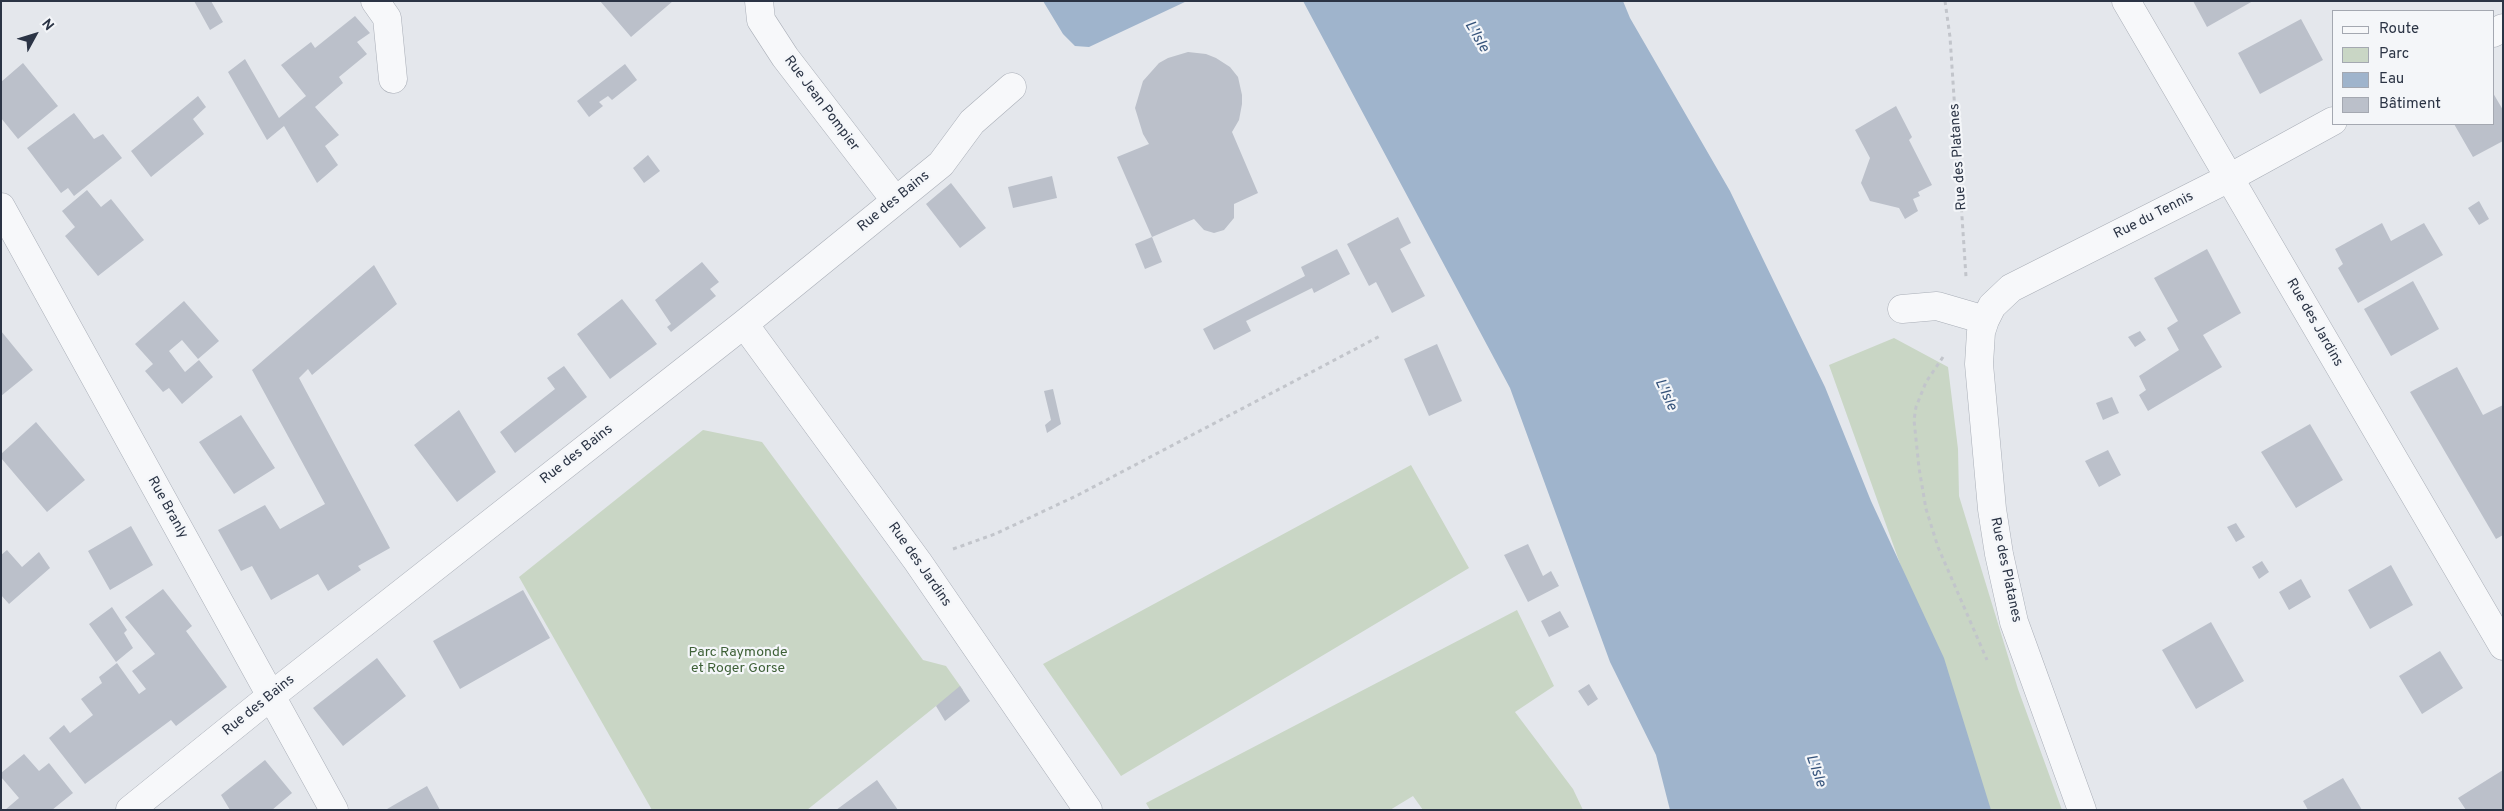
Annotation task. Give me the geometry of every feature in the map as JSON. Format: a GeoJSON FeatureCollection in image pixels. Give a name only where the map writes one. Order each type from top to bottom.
{"type":"FeatureCollection","features":[{"type":"Feature","properties":{"kind":"street"},"geometry":{"type":"LineString","coordinates":[[375,1],[387,18],[393,79]]}},
{"type":"Feature","properties":{"kind":"street","name":"Rue Jean Pompier"},"geometry":{"type":"LineString","coordinates":[[759,1],[760,20],[785,57],[895,200]]}},
{"type":"Feature","properties":{"kind":"street","name":"Rue des Jardins"},"geometry":{"type":"LineString","coordinates":[[2126,1],[2503,646]]}},
{"type":"Feature","properties":{"kind":"street","name":"Rue des Bains"},"geometry":{"type":"LineString","coordinates":[[130,810],[271,696],[744,324],[941,164],[972,122],[1012,87]]}},
{"type":"Feature","properties":{"kind":"street","name":"Rue du Tennis"},"geometry":{"type":"LineString","coordinates":[[1973,316],[1992,306],[2011,288],[2229,178],[2332,122]]}},
{"type":"Feature","properties":{"kind":"street","name":"Rue Branly"},"geometry":{"type":"LineString","coordinates":[[1,207],[334,810]]}},
{"type":"Feature","properties":{"kind":"street"},"geometry":{"type":"LineString","coordinates":[[1902,309],[1937,306],[1973,316]]}},
{"type":"Feature","properties":{"kind":"street","name":"Rue des Platanes"},"geometry":{"type":"LineString","coordinates":[[1973,316],[1981,332],[1979,364],[1992,509],[1999,554],[2014,622],[2082,810]]}},
{"type":"Feature","properties":{"kind":"street","name":"Rue des Jardins"},"geometry":{"type":"LineString","coordinates":[[744,324],[918,562],[1088,810]]}},
{"type":"Feature","properties":{"kind":"path","name":"Rue des Platanes"},"geometry":{"type":"LineString","coordinates":[[1945,1],[1951,46],[1966,268],[1973,316]]}},
{"type":"Feature","properties":{"kind":"path"},"geometry":{"type":"LineString","coordinates":[[918,562],[995,534],[1078,495],[1382,336]]}},
{"type":"Feature","properties":{"kind":"green space"},"geometry":{"type":"Polygon","coordinates":[[[1894,338],[1948,367],[1958,449],[1959,496],[2018,689],[2062,810],[1988,810],[1829,365],[1894,338]]]}},
{"type":"Feature","properties":{"kind":"green space","name":"Parc Raymonde et Roger Gorse"},"geometry":{"type":"Polygon","coordinates":[[[703,430],[762,442],[923,660],[946,666],[963,690],[936,706],[807,810],[652,810],[519,577],[703,430]]]}},
{"type":"Feature","properties":{"kind":"green space"},"geometry":{"type":"Polygon","coordinates":[[[1411,465],[1469,568],[1121,776],[1043,664],[1411,465]]]}},
{"type":"Feature","properties":{"kind":"green space"},"geometry":{"type":"Polygon","coordinates":[[[1517,610],[1554,686],[1515,712],[1573,789],[1583,810],[1423,810],[1413,796],[1390,810],[1150,810],[1146,803],[1517,610]]]}},
{"type":"Feature","properties":{"kind":"water"},"geometry":{"type":"Polygon","coordinates":[[[1043,1],[1187,1],[1089,47],[1075,46],[1063,34],[1043,1]]]}},
{"type":"Feature","properties":{"kind":"water","name":"L'Isle"},"geometry":{"type":"Polygon","coordinates":[[[1303,1],[1623,1],[1630,18],[1730,191],[1825,387],[1871,501],[1944,658],[1991,810],[1670,810],[1656,755],[1610,662],[1510,388],[1303,1]]]}},
{"type":"Feature","properties":{"kind":"building"},"geometry":{"type":"Polygon","coordinates":[[[194,1],[211,1],[223,22],[210,30],[194,1]]]}},
{"type":"Feature","properties":{"kind":"building"},"geometry":{"type":"Polygon","coordinates":[[[600,1],[673,1],[631,37],[600,1]]]}},
{"type":"Feature","properties":{"kind":"building"},"geometry":{"type":"Polygon","coordinates":[[[2193,1],[2253,1],[2207,27],[2193,1]]]}},
{"type":"Feature","properties":{"kind":"building"},"geometry":{"type":"Polygon","coordinates":[[[355,16],[370,33],[357,42],[367,54],[339,77],[343,83],[315,107],[339,135],[325,146],[338,165],[317,183],[284,126],[267,140],[228,72],[245,59],[279,118],[306,96],[281,65],[311,42],[315,48],[355,16]]]}},
{"type":"Feature","properties":{"kind":"building"},"geometry":{"type":"Polygon","coordinates":[[[2301,19],[2323,60],[2260,94],[2238,53],[2301,19]]]}},
{"type":"Feature","properties":{"kind":"building"},"geometry":{"type":"Polygon","coordinates":[[[1188,52],[1206,54],[1230,67],[1238,77],[1242,104],[1239,120],[1232,132],[1258,193],[1234,204],[1234,218],[1224,230],[1214,233],[1204,230],[1194,219],[1152,237],[1117,157],[1149,144],[1143,134],[1135,108],[1143,81],[1159,63],[1168,58],[1188,52]]]}},
{"type":"Feature","properties":{"kind":"building"},"geometry":{"type":"Polygon","coordinates":[[[23,63],[58,106],[18,139],[1,118],[1,82],[23,63]]]}},
{"type":"Feature","properties":{"kind":"building"},"geometry":{"type":"Polygon","coordinates":[[[625,64],[637,80],[612,100],[608,96],[599,102],[603,106],[589,117],[577,101],[625,64]]]}},
{"type":"Feature","properties":{"kind":"building"},"geometry":{"type":"Polygon","coordinates":[[[2494,95],[2503,110],[2503,141],[2473,157],[2455,125],[2494,125],[2494,95]]]}},
{"type":"Feature","properties":{"kind":"building"},"geometry":{"type":"Polygon","coordinates":[[[198,96],[206,107],[193,119],[204,134],[151,177],[131,151],[198,96]]]}},
{"type":"Feature","properties":{"kind":"building"},"geometry":{"type":"Polygon","coordinates":[[[1896,106],[1912,137],[1909,140],[1932,185],[1918,192],[1920,196],[1913,199],[1918,211],[1905,219],[1899,208],[1870,201],[1861,183],[1870,158],[1855,130],[1896,106]]]}},
{"type":"Feature","properties":{"kind":"building"},"geometry":{"type":"Polygon","coordinates":[[[74,113],[94,139],[103,134],[122,158],[74,196],[68,188],[61,193],[27,148],[74,113]]]}},
{"type":"Feature","properties":{"kind":"building"},"geometry":{"type":"Polygon","coordinates":[[[648,155],[660,171],[644,183],[633,168],[648,155]]]}},
{"type":"Feature","properties":{"kind":"building"},"geometry":{"type":"Polygon","coordinates":[[[1052,176],[1057,198],[1013,208],[1008,187],[1052,176]]]}},
{"type":"Feature","properties":{"kind":"building"},"geometry":{"type":"Polygon","coordinates":[[[951,183],[986,228],[960,248],[926,204],[951,183]]]}},
{"type":"Feature","properties":{"kind":"building"},"geometry":{"type":"Polygon","coordinates":[[[87,190],[101,207],[111,199],[144,240],[98,276],[65,236],[75,227],[62,211],[87,190]]]}},
{"type":"Feature","properties":{"kind":"building"},"geometry":{"type":"Polygon","coordinates":[[[2479,201],[2489,219],[2479,225],[2468,208],[2479,201]]]}},
{"type":"Feature","properties":{"kind":"building"},"geometry":{"type":"Polygon","coordinates":[[[1398,217],[1411,243],[1400,249],[1425,296],[1392,313],[1376,282],[1369,286],[1347,244],[1398,217]]]}},
{"type":"Feature","properties":{"kind":"building"},"geometry":{"type":"Polygon","coordinates":[[[2382,223],[2391,241],[2424,223],[2443,255],[2358,303],[2338,268],[2343,264],[2335,249],[2382,223]]]}},
{"type":"Feature","properties":{"kind":"building"},"geometry":{"type":"Polygon","coordinates":[[[1152,237],[1162,262],[1145,269],[1135,244],[1152,237]]]}},
{"type":"Feature","properties":{"kind":"building"},"geometry":{"type":"Polygon","coordinates":[[[1337,249],[1350,274],[1314,293],[1312,288],[1246,321],[1251,331],[1214,350],[1203,329],[1305,276],[1301,267],[1337,249]]]}},
{"type":"Feature","properties":{"kind":"building"},"geometry":{"type":"Polygon","coordinates":[[[2207,249],[2241,313],[2203,335],[2222,367],[2148,411],[2139,395],[2146,390],[2139,376],[2179,350],[2167,328],[2178,321],[2154,278],[2207,249]]]}},
{"type":"Feature","properties":{"kind":"building"},"geometry":{"type":"Polygon","coordinates":[[[702,262],[719,282],[710,289],[716,296],[671,332],[667,327],[671,324],[655,300],[702,262]]]}},
{"type":"Feature","properties":{"kind":"building"},"geometry":{"type":"Polygon","coordinates":[[[374,265],[397,304],[312,375],[308,369],[299,378],[390,548],[358,566],[361,570],[328,591],[318,574],[271,600],[252,566],[241,571],[218,530],[265,505],[280,529],[325,504],[252,370],[374,265]]]}},
{"type":"Feature","properties":{"kind":"building"},"geometry":{"type":"Polygon","coordinates":[[[2413,281],[2439,329],[2391,356],[2364,309],[2413,281]]]}},
{"type":"Feature","properties":{"kind":"building"},"geometry":{"type":"Polygon","coordinates":[[[622,299],[657,344],[610,379],[577,334],[622,299]]]}},
{"type":"Feature","properties":{"kind":"building"},"geometry":{"type":"Polygon","coordinates":[[[184,301],[219,341],[198,359],[182,340],[169,351],[185,372],[199,360],[213,377],[182,404],[169,388],[163,392],[145,371],[153,364],[135,344],[184,301]]]}},
{"type":"Feature","properties":{"kind":"building"},"geometry":{"type":"Polygon","coordinates":[[[1,331],[33,370],[1,396],[1,331]]]}},
{"type":"Feature","properties":{"kind":"building"},"geometry":{"type":"Polygon","coordinates":[[[2140,331],[2146,340],[2135,347],[2128,337],[2140,331]]]}},
{"type":"Feature","properties":{"kind":"building"},"geometry":{"type":"Polygon","coordinates":[[[1437,344],[1462,401],[1429,416],[1404,359],[1437,344]]]}},
{"type":"Feature","properties":{"kind":"building"},"geometry":{"type":"Polygon","coordinates":[[[564,366],[587,397],[515,453],[500,432],[555,389],[547,378],[564,366]]]}},
{"type":"Feature","properties":{"kind":"building"},"geometry":{"type":"Polygon","coordinates":[[[2457,367],[2483,415],[2503,405],[2503,535],[2496,539],[2410,392],[2457,367]]]}},
{"type":"Feature","properties":{"kind":"building"},"geometry":{"type":"Polygon","coordinates":[[[1053,389],[1061,424],[1047,433],[1045,425],[1051,420],[1044,391],[1053,389]]]}},
{"type":"Feature","properties":{"kind":"building"},"geometry":{"type":"Polygon","coordinates":[[[2112,397],[2119,413],[2103,420],[2096,403],[2112,397]]]}},
{"type":"Feature","properties":{"kind":"building"},"geometry":{"type":"Polygon","coordinates":[[[459,410],[496,472],[457,502],[414,445],[459,410]]]}},
{"type":"Feature","properties":{"kind":"building"},"geometry":{"type":"Polygon","coordinates":[[[241,415],[275,468],[234,494],[199,442],[241,415]]]}},
{"type":"Feature","properties":{"kind":"building"},"geometry":{"type":"Polygon","coordinates":[[[36,422],[85,480],[47,512],[1,458],[1,454],[36,422]]]}},
{"type":"Feature","properties":{"kind":"building"},"geometry":{"type":"Polygon","coordinates":[[[2310,424],[2343,480],[2296,508],[2261,452],[2310,424]]]}},
{"type":"Feature","properties":{"kind":"building"},"geometry":{"type":"Polygon","coordinates":[[[2108,450],[2121,475],[2099,487],[2085,461],[2108,450]]]}},
{"type":"Feature","properties":{"kind":"building"},"geometry":{"type":"Polygon","coordinates":[[[2236,523],[2245,537],[2236,542],[2227,527],[2236,523]]]}},
{"type":"Feature","properties":{"kind":"building"},"geometry":{"type":"Polygon","coordinates":[[[131,526],[153,565],[110,590],[88,551],[131,526]]]}},
{"type":"Feature","properties":{"kind":"building"},"geometry":{"type":"Polygon","coordinates":[[[1528,544],[1543,576],[1551,571],[1559,586],[1528,602],[1504,555],[1528,544]]]}},
{"type":"Feature","properties":{"kind":"building"},"geometry":{"type":"Polygon","coordinates":[[[7,550],[22,567],[39,552],[50,568],[9,604],[1,595],[1,555],[7,550]]]}},
{"type":"Feature","properties":{"kind":"building"},"geometry":{"type":"Polygon","coordinates":[[[2262,561],[2269,572],[2259,579],[2252,567],[2262,561]]]}},
{"type":"Feature","properties":{"kind":"building"},"geometry":{"type":"Polygon","coordinates":[[[2391,565],[2413,605],[2370,629],[2348,590],[2391,565]]]}},
{"type":"Feature","properties":{"kind":"building"},"geometry":{"type":"Polygon","coordinates":[[[2301,579],[2311,597],[2289,610],[2279,592],[2301,579]]]}},
{"type":"Feature","properties":{"kind":"building"},"geometry":{"type":"Polygon","coordinates":[[[163,589],[192,626],[186,631],[227,687],[176,726],[171,720],[85,784],[49,738],[64,725],[70,733],[93,715],[81,699],[102,683],[99,677],[117,663],[139,694],[146,689],[132,671],[155,654],[125,617],[163,589]]]}},
{"type":"Feature","properties":{"kind":"building"},"geometry":{"type":"Polygon","coordinates":[[[523,590],[550,638],[460,689],[433,641],[523,590]]]}},
{"type":"Feature","properties":{"kind":"building"},"geometry":{"type":"Polygon","coordinates":[[[112,607],[127,630],[124,633],[133,648],[116,662],[89,624],[112,607]]]}},
{"type":"Feature","properties":{"kind":"building"},"geometry":{"type":"Polygon","coordinates":[[[1560,611],[1569,627],[1549,637],[1541,621],[1560,611]]]}},
{"type":"Feature","properties":{"kind":"building"},"geometry":{"type":"Polygon","coordinates":[[[2211,622],[2244,681],[2196,709],[2162,650],[2211,622]]]}},
{"type":"Feature","properties":{"kind":"building"},"geometry":{"type":"Polygon","coordinates":[[[2440,651],[2463,688],[2422,714],[2399,676],[2440,651]]]}},
{"type":"Feature","properties":{"kind":"building"},"geometry":{"type":"Polygon","coordinates":[[[377,658],[406,696],[343,746],[313,708],[377,658]]]}},
{"type":"Feature","properties":{"kind":"building"},"geometry":{"type":"Polygon","coordinates":[[[1589,684],[1598,699],[1588,706],[1578,691],[1589,684]]]}},
{"type":"Feature","properties":{"kind":"building"},"geometry":{"type":"Polygon","coordinates":[[[960,686],[970,701],[945,721],[936,706],[960,686]]]}},
{"type":"Feature","properties":{"kind":"building"},"geometry":{"type":"Polygon","coordinates":[[[24,754],[39,771],[49,763],[73,793],[52,810],[5,810],[19,798],[1,777],[1,773],[24,754]]]}},
{"type":"Feature","properties":{"kind":"building"},"geometry":{"type":"Polygon","coordinates":[[[265,760],[292,793],[272,810],[230,810],[221,795],[265,760]]]}},
{"type":"Feature","properties":{"kind":"building"},"geometry":{"type":"Polygon","coordinates":[[[2503,770],[2503,810],[2466,810],[2458,798],[2503,770]]]}},
{"type":"Feature","properties":{"kind":"building"},"geometry":{"type":"Polygon","coordinates":[[[2343,778],[2362,810],[2308,810],[2303,801],[2343,778]]]}},
{"type":"Feature","properties":{"kind":"building"},"geometry":{"type":"Polygon","coordinates":[[[877,780],[898,810],[836,810],[877,780]]]}},
{"type":"Feature","properties":{"kind":"building"},"geometry":{"type":"Polygon","coordinates":[[[427,786],[440,810],[387,809],[427,786]]]}}]}
